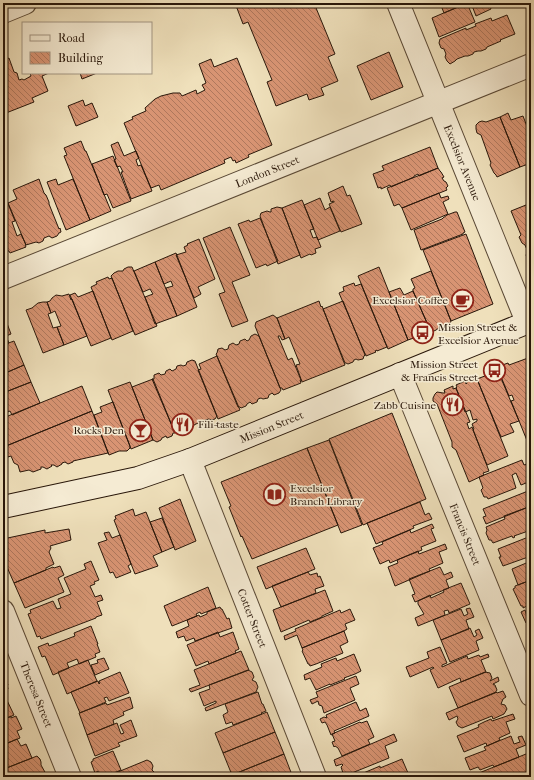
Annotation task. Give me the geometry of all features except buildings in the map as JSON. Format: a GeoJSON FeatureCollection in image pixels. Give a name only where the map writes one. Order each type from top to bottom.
{"type":"FeatureCollection","features":[{"type":"Feature","properties":{"kind":"street"},"geometry":{"type":"LineString","coordinates":[[3,12],[25,3]]}},
{"type":"Feature","properties":{"kind":"street","name":"Excelsior Avenue"},"geometry":{"type":"LineString","coordinates":[[398,3],[529,321]]}},
{"type":"Feature","properties":{"kind":"street","name":"London Street"},"geometry":{"type":"LineString","coordinates":[[3,278],[531,65]]}},
{"type":"Feature","properties":{"kind":"street","name":"Mission Street"},"geometry":{"type":"LineString","coordinates":[[3,507],[138,478],[190,460],[529,321]]}},
{"type":"Feature","properties":{"kind":"street","name":"Francis Street"},"geometry":{"type":"LineString","coordinates":[[400,374],[531,695]]}},
{"type":"Feature","properties":{"kind":"street","name":"Cotter Street"},"geometry":{"type":"LineString","coordinates":[[190,460],[315,777]]}},
{"type":"Feature","properties":{"kind":"street","name":"Theresa Street"},"geometry":{"type":"LineString","coordinates":[[3,611],[70,777]]}},
{"type":"Feature","properties":{"kind":"place","name":"Excelsior Coffee"},"geometry":{"type":"Point","coordinates":[463,300]}},
{"type":"Feature","properties":{"kind":"place","name":"Mission Street & Excelsior Avenue"},"geometry":{"type":"Point","coordinates":[422,333]}},
{"type":"Feature","properties":{"kind":"place","name":"Mission Street & Francis Street"},"geometry":{"type":"Point","coordinates":[494,370]}},
{"type":"Feature","properties":{"kind":"place","name":"Zabb Cuisine"},"geometry":{"type":"Point","coordinates":[452,405]}},
{"type":"Feature","properties":{"kind":"place","name":"Fili-taste"},"geometry":{"type":"Point","coordinates":[183,424]}},
{"type":"Feature","properties":{"kind":"place","name":"Rocks Den"},"geometry":{"type":"Point","coordinates":[140,430]}},
{"type":"Feature","properties":{"kind":"place","name":"Excelsior Branch Library"},"geometry":{"type":"Point","coordinates":[275,494]}}]}
